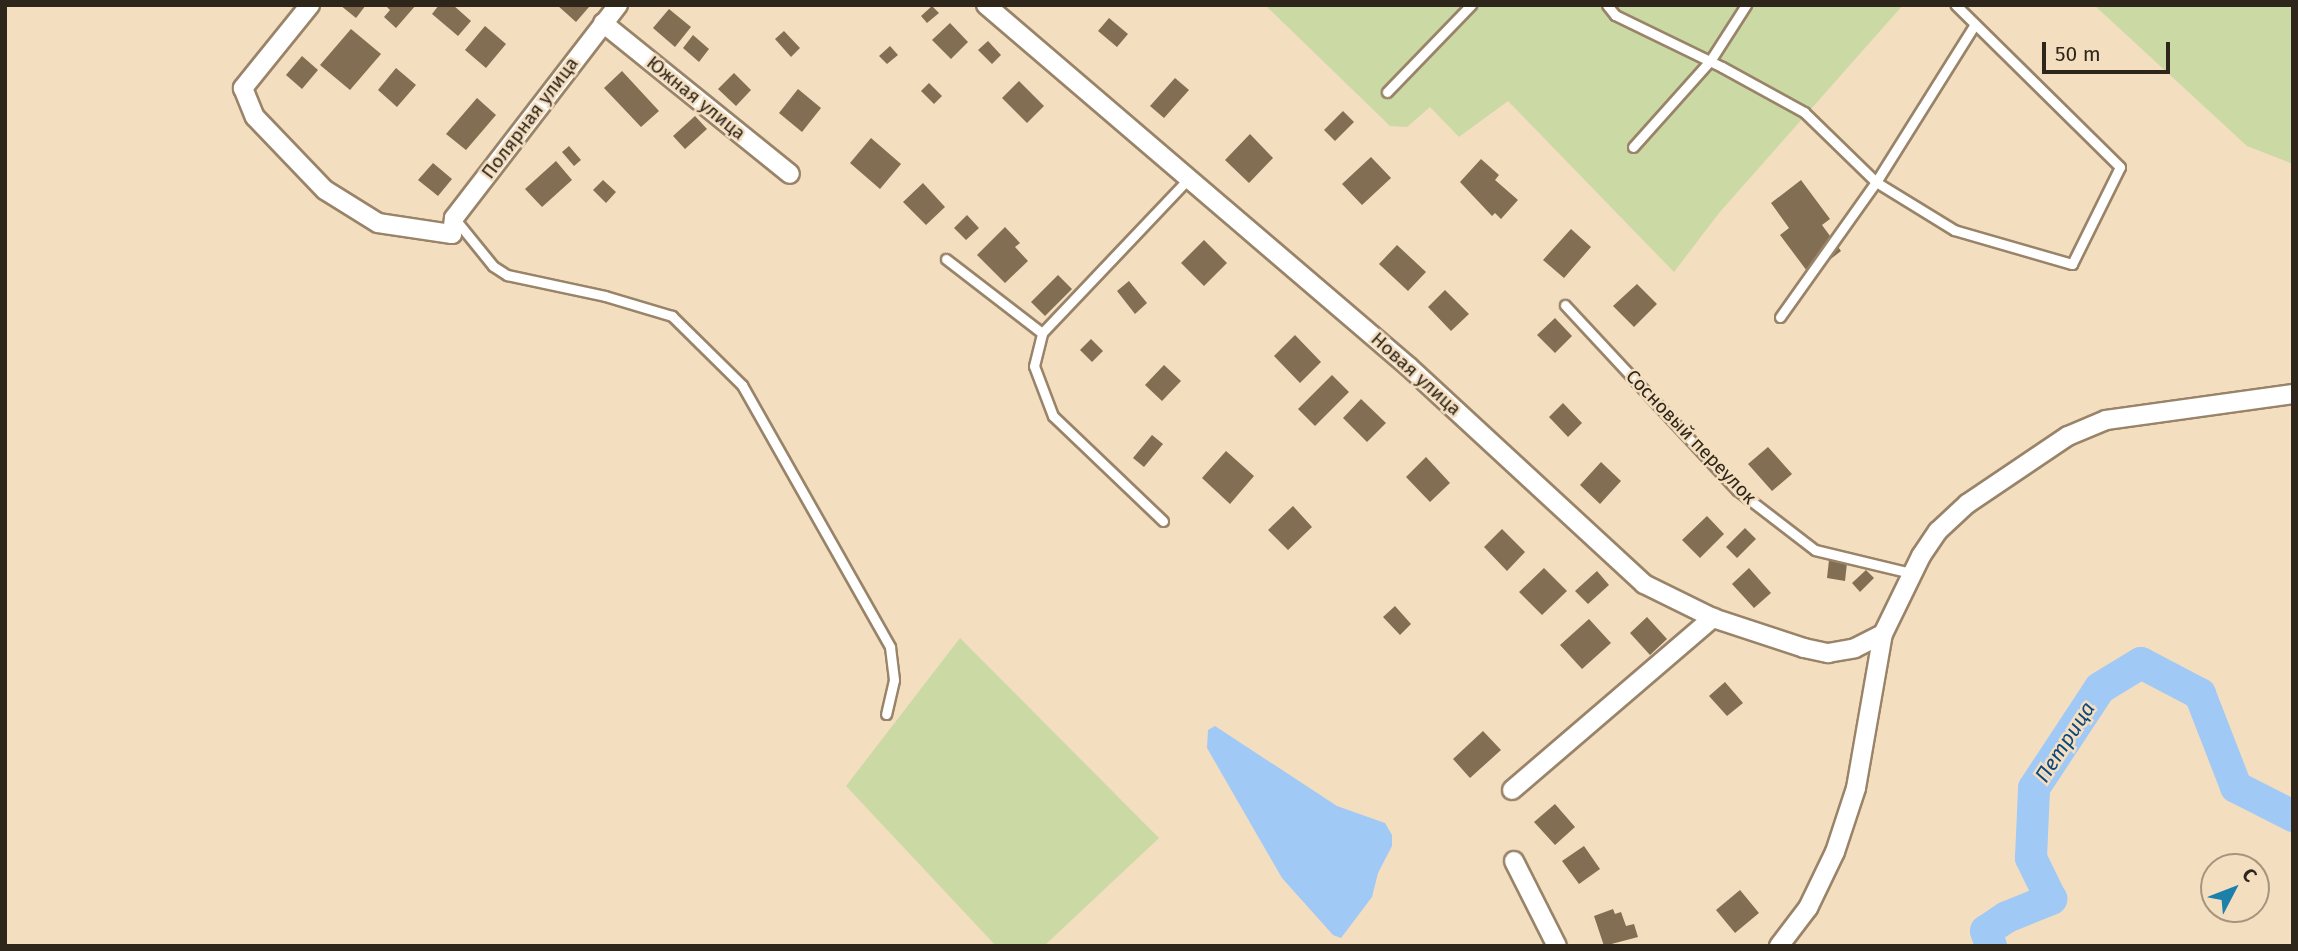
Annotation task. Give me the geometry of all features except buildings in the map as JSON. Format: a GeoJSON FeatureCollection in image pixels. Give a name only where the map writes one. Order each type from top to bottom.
{"type":"FeatureCollection","features":[{"type":"Feature","properties":{"kind":"street"},"geometry":{"type":"LineString","coordinates":[[310,5],[243,88],[255,117],[325,190],[378,223],[453,226]]}},
{"type":"Feature","properties":{"kind":"street","name":"Полярная улица"},"geometry":{"type":"LineString","coordinates":[[453,226],[618,5]]}},
{"type":"Feature","properties":{"kind":"street","name":"Новая улица"},"geometry":{"type":"LineString","coordinates":[[986,5],[1409,367],[1621,566],[1644,584],[1713,618],[1804,648],[1828,653],[1855,648],[1883,634]]}},
{"type":"Feature","properties":{"kind":"street","name":"Южная улица"},"geometry":{"type":"LineString","coordinates":[[603,23],[790,174]]}},
{"type":"Feature","properties":{"kind":"street"},"geometry":{"type":"LineString","coordinates":[[1779,946],[1808,908],[1835,852],[1856,788],[1883,634],[1911,573],[1938,531],[1967,504],[2068,436],[2119,417],[2293,394]]}},
{"type":"Feature","properties":{"kind":"street"},"geometry":{"type":"LineString","coordinates":[[1512,790],[1713,618]]}},
{"type":"Feature","properties":{"kind":"street"},"geometry":{"type":"LineString","coordinates":[[1514,861],[1557,946]]}},
{"type":"Feature","properties":{"kind":"lane"},"geometry":{"type":"LineString","coordinates":[[1387,92],[1471,5]]}},
{"type":"Feature","properties":{"kind":"lane"},"geometry":{"type":"LineString","coordinates":[[1607,5],[1615,15],[1710,61],[1804,112],[1876,182],[1954,230],[2072,264],[2120,167],[1956,5]]}},
{"type":"Feature","properties":{"kind":"lane"},"geometry":{"type":"LineString","coordinates":[[1633,147],[1710,61],[1746,5]]}},
{"type":"Feature","properties":{"kind":"lane"},"geometry":{"type":"LineString","coordinates":[[1780,317],[1876,182],[1975,24]]}},
{"type":"Feature","properties":{"kind":"lane"},"geometry":{"type":"LineString","coordinates":[[1163,521],[1053,416],[1034,366],[1042,333],[1190,177]]}},
{"type":"Feature","properties":{"kind":"lane"},"geometry":{"type":"LineString","coordinates":[[453,226],[493,266],[507,275],[605,296],[672,316],[741,385],[890,647],[894,680],[886,714]]}},
{"type":"Feature","properties":{"kind":"lane"},"geometry":{"type":"LineString","coordinates":[[946,259],[1042,333]]}},
{"type":"Feature","properties":{"kind":"lane","name":"Сосновый переулок"},"geometry":{"type":"LineString","coordinates":[[1565,305],[1737,490],[1756,505],[1815,550],[1911,573]]}},
{"type":"Feature","properties":{"kind":"green space"},"geometry":{"type":"Polygon","coordinates":[[[1265,5],[1903,5],[1719,213],[1674,272],[1508,101],[1459,137],[1430,107],[1407,127],[1390,126],[1265,5]]]}},
{"type":"Feature","properties":{"kind":"green space"},"geometry":{"type":"Polygon","coordinates":[[[2094,5],[2293,5],[2293,164],[2247,146],[2094,5]]]}},
{"type":"Feature","properties":{"kind":"green space"},"geometry":{"type":"Polygon","coordinates":[[[960,638],[1159,838],[1044,946],[996,946],[846,786],[960,638]]]}},
{"type":"Feature","properties":{"kind":"water"},"geometry":{"type":"Polygon","coordinates":[[[1215,726],[1337,806],[1385,823],[1392,835],[1392,846],[1378,873],[1372,897],[1341,938],[1333,935],[1282,878],[1207,748],[1208,730],[1215,726]]]}},
{"type":"Feature","properties":{"kind":"waterway","name":"Петрица"},"geometry":{"type":"LineString","coordinates":[[1991,946],[1986,931],[2007,917],[2051,899],[2031,858],[2034,788],[2100,688],[2141,663],[2200,694],[2236,787],[2293,816]]}}]}
